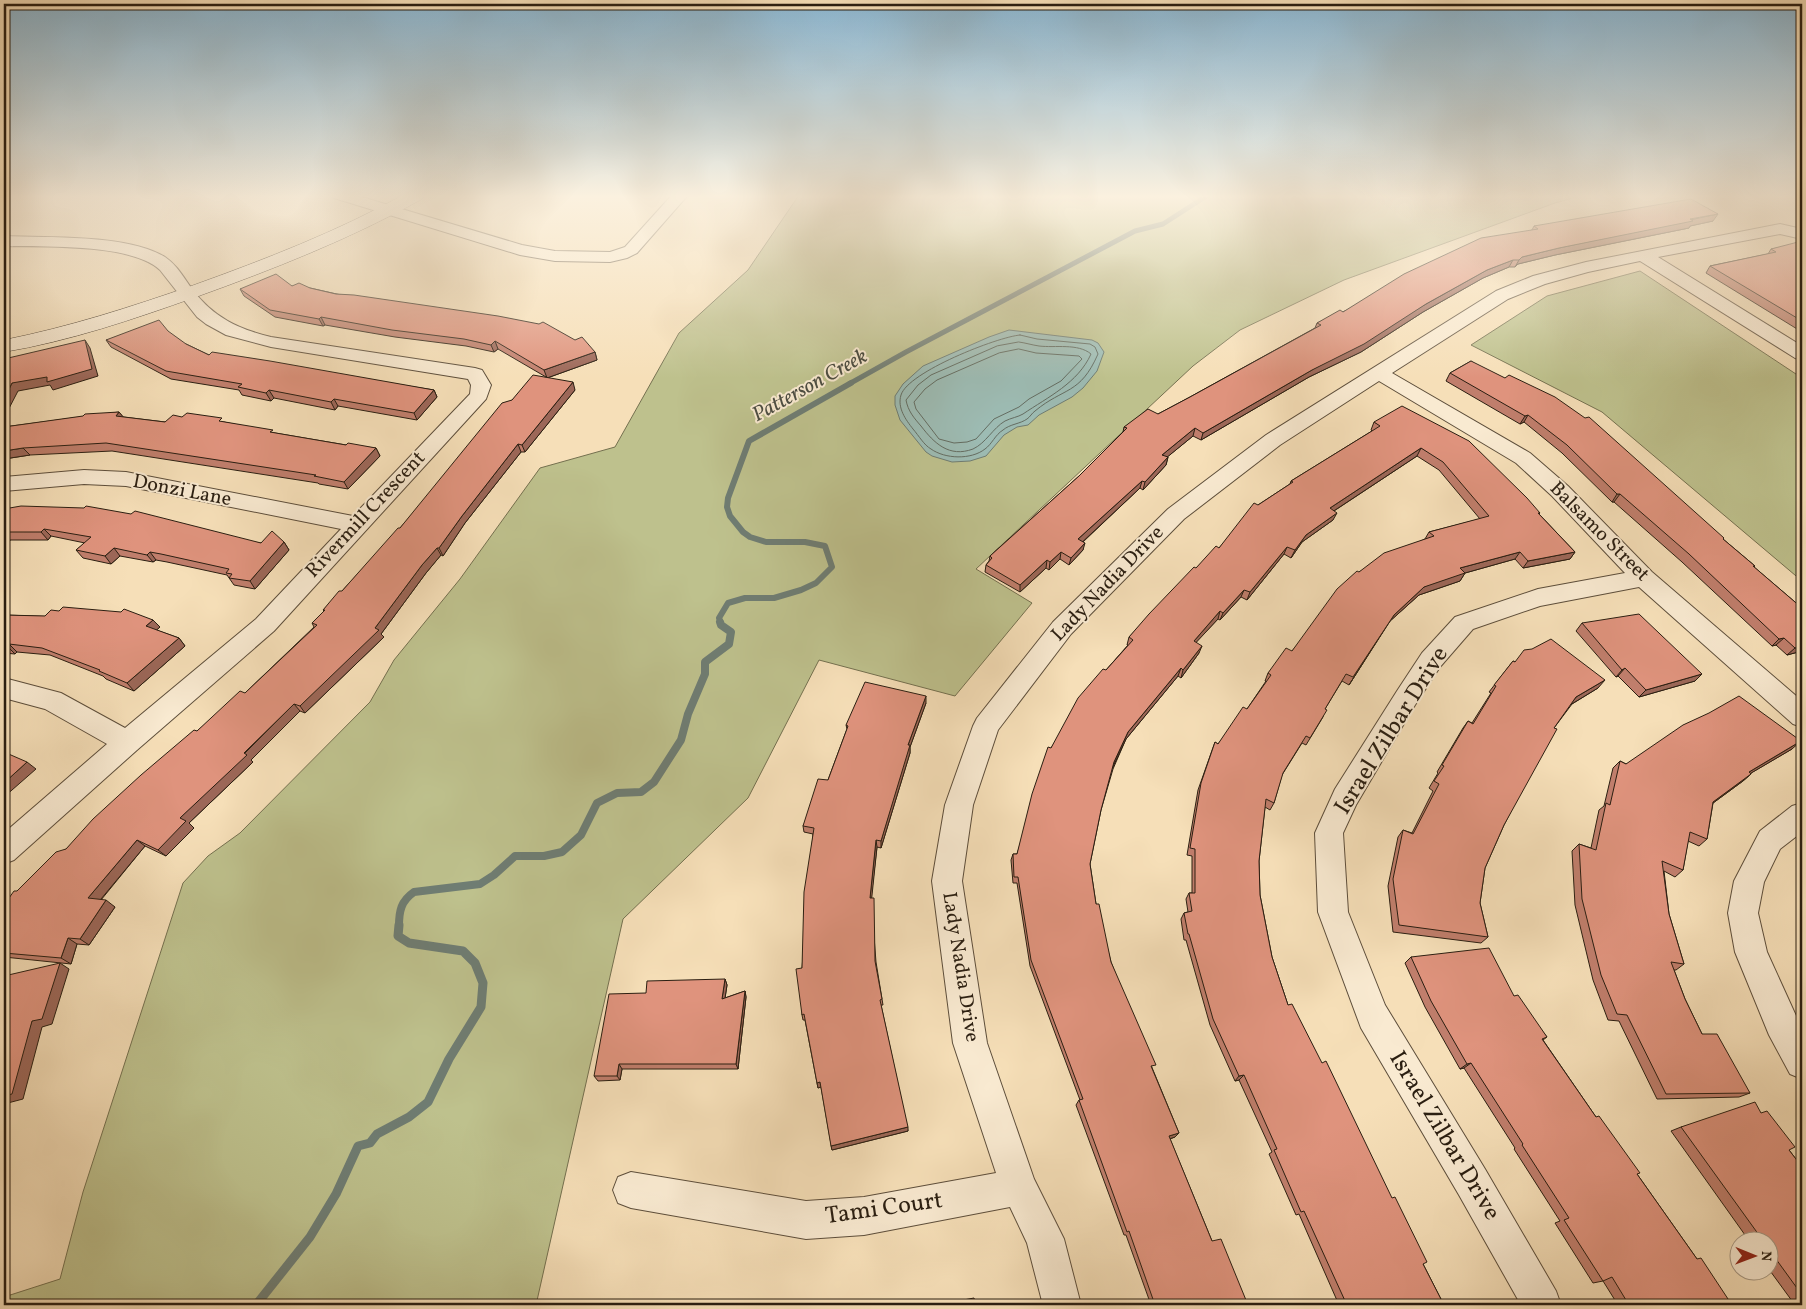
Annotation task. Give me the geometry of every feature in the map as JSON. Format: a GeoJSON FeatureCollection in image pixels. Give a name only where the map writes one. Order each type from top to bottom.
{"type":"FeatureCollection","features":[{"type":"Feature","properties":{"kind":"street"},"geometry":{"type":"LineString","coordinates":[[149,256],[159,260],[187,294]]}},
{"type":"Feature","properties":{"kind":"street"},"geometry":{"type":"LineString","coordinates":[[4,346],[39,340],[77,330],[268,266],[291,256]]}},
{"type":"Feature","properties":{"kind":"street"},"geometry":{"type":"LineString","coordinates":[[560,256],[615,256]]}},
{"type":"Feature","properties":{"kind":"street"},"geometry":{"type":"LineString","coordinates":[[1644,256],[1802,354]]}},
{"type":"Feature","properties":{"kind":"street","name":"Lady Nadia Drive"},"geometry":{"type":"LineString","coordinates":[[1062,1305],[1045,1239],[1019,1186],[970,1043],[947,881],[959,805],[986,726],[1062,628],[1176,514],[1273,440],[1502,295],[1539,280],[1586,267],[1644,256]]}},
{"type":"Feature","properties":{"kind":"street","name":"Rivermill Crescent"},"geometry":{"type":"LineString","coordinates":[[4,852],[21,834],[265,625],[478,395],[481,385],[475,374],[239,335],[223,328],[208,318],[187,294]]}},
{"type":"Feature","properties":{"kind":"street","name":"Balsamo Street"},"geometry":{"type":"LineString","coordinates":[[1379,373],[1523,458],[1560,491],[1644,578],[1802,716]]}},
{"type":"Feature","properties":{"kind":"street","name":"Donzi Lane"},"geometry":{"type":"LineString","coordinates":[[4,484],[84,477],[126,480],[358,525]]}},
{"type":"Feature","properties":{"kind":"street","name":"Israel Zilbar Drive"},"geometry":{"type":"LineString","coordinates":[[1542,1305],[1472,1182],[1373,1016],[1333,912],[1329,834],[1345,798],[1406,698],[1431,660],[1464,623],[1538,598],[1644,578]]}},
{"type":"Feature","properties":{"kind":"street"},"geometry":{"type":"LineString","coordinates":[[4,688],[52,700],[127,742]]}},
{"type":"Feature","properties":{"kind":"street"},"geometry":{"type":"LineString","coordinates":[[1802,815],[1770,840],[1749,882],[1744,913],[1751,952],[1781,1023],[1802,1062]]}},
{"type":"Feature","properties":{"kind":"street","name":"Tami Court"},"geometry":{"type":"LineString","coordinates":[[631,1190],[806,1220],[864,1216],[1019,1186]]}},
{"type":"Feature","properties":{"kind":"green space"},"geometry":{"type":"Polygon","coordinates":[[[757,256],[1410,256],[1344,280],[1240,330],[1193,366],[976,569],[1032,603],[955,696],[819,660],[748,798],[623,919],[536,1305],[4,1305],[4,1297],[60,1279],[83,1192],[183,883],[208,856],[240,833],[370,702],[394,660],[460,579],[540,468],[615,447],[679,333],[748,270],[757,256]]]}},
{"type":"Feature","properties":{"kind":"green space"},"geometry":{"type":"Polygon","coordinates":[[[1640,271],[1802,378],[1802,581],[1602,412],[1471,345],[1547,296],[1640,271]]]}},
{"type":"Feature","properties":{"kind":"water"},"geometry":{"type":"Polygon","coordinates":[[[1009,330],[1092,340],[1098,343],[1104,352],[1097,371],[1083,388],[1072,397],[1039,415],[1028,425],[1017,427],[1004,435],[986,456],[970,461],[952,462],[932,456],[926,452],[900,420],[895,405],[895,396],[903,384],[923,366],[1009,330]]]}},
{"type":"Feature","properties":{"kind":"building"},"geometry":{"type":"Polygon","coordinates":[[[1442,256],[1526,256],[1487,270],[1426,304],[1364,344],[1312,370],[1203,433],[1195,428],[1162,455],[1168,457],[1145,482],[1142,481],[1078,539],[1085,543],[1071,558],[1061,552],[1050,562],[1047,560],[1020,585],[986,565],[992,558],[990,556],[1079,476],[1127,428],[1124,427],[1148,409],[1158,414],[1321,325],[1317,323],[1340,310],[1343,312],[1404,274],[1442,256]]]}},
{"type":"Feature","properties":{"kind":"building"},"geometry":{"type":"Polygon","coordinates":[[[1757,256],[1802,256],[1802,321],[1710,266],[1757,256]]]}},
{"type":"Feature","properties":{"kind":"building"},"geometry":{"type":"Polygon","coordinates":[[[276,274],[292,286],[299,283],[310,288],[336,294],[498,316],[539,324],[543,322],[575,340],[582,337],[595,352],[544,370],[495,341],[491,345],[464,339],[392,330],[270,310],[240,289],[276,274]]]}},
{"type":"Feature","properties":{"kind":"building"},"geometry":{"type":"Polygon","coordinates":[[[159,320],[168,331],[186,344],[209,355],[212,352],[270,361],[434,390],[414,413],[334,399],[331,402],[269,390],[266,393],[238,387],[242,384],[166,371],[106,340],[159,320]]]}},
{"type":"Feature","properties":{"kind":"building"},"geometry":{"type":"Polygon","coordinates":[[[85,340],[92,369],[47,382],[47,377],[12,383],[4,399],[4,359],[85,340]]]}},
{"type":"Feature","properties":{"kind":"building"},"geometry":{"type":"Polygon","coordinates":[[[1471,361],[1505,378],[1509,375],[1555,397],[1585,418],[1589,417],[1802,608],[1802,646],[1795,648],[1784,638],[1779,639],[1689,554],[1620,494],[1617,494],[1567,445],[1528,415],[1525,416],[1450,373],[1471,361]]]}},
{"type":"Feature","properties":{"kind":"building"},"geometry":{"type":"Polygon","coordinates":[[[533,375],[573,382],[522,445],[518,444],[439,548],[422,565],[375,628],[379,630],[300,706],[294,704],[244,753],[247,755],[180,818],[186,821],[158,850],[137,840],[88,898],[106,900],[80,939],[68,938],[61,958],[4,953],[4,905],[14,891],[17,891],[56,852],[66,849],[93,819],[141,775],[194,730],[197,731],[240,691],[245,693],[317,625],[312,623],[325,610],[323,610],[339,591],[342,591],[400,528],[502,403],[512,400],[533,375]]]}},
{"type":"Feature","properties":{"kind":"building"},"geometry":{"type":"Polygon","coordinates":[[[1402,406],[1469,441],[1527,498],[1540,513],[1538,513],[1575,552],[1528,561],[1520,552],[1460,568],[1465,573],[1424,587],[1394,615],[1353,677],[1346,674],[1310,738],[1306,736],[1283,773],[1274,803],[1266,799],[1259,861],[1260,895],[1272,957],[1288,1005],[1292,1004],[1322,1063],[1326,1061],[1392,1198],[1395,1197],[1427,1262],[1423,1264],[1444,1305],[1341,1304],[1346,1303],[1304,1211],[1301,1212],[1274,1150],[1277,1149],[1244,1075],[1239,1076],[1213,1019],[1188,934],[1184,913],[1192,911],[1189,893],[1195,893],[1195,849],[1190,848],[1201,783],[1215,742],[1218,744],[1243,707],[1247,709],[1271,675],[1268,673],[1286,648],[1292,651],[1337,589],[1357,571],[1359,572],[1384,553],[1434,536],[1429,532],[1489,516],[1443,462],[1421,448],[1330,508],[1337,513],[1306,535],[1295,550],[1287,547],[1250,592],[1244,590],[1223,613],[1220,611],[1194,641],[1202,646],[1183,670],[1181,668],[1128,732],[1114,762],[1101,810],[1090,864],[1096,904],[1099,904],[1111,962],[1156,1065],[1151,1066],[1179,1133],[1169,1136],[1212,1241],[1221,1239],[1248,1305],[1155,1305],[1079,1100],[1083,1099],[1031,960],[1018,877],[1014,877],[1013,854],[1017,854],[1032,794],[1048,747],[1051,748],[1078,698],[1103,669],[1106,670],[1133,640],[1129,637],[1194,567],[1196,568],[1216,546],[1219,548],[1254,503],[1258,505],[1293,482],[1291,481],[1380,426],[1374,422],[1402,406]]]}},
{"type":"Feature","properties":{"kind":"building"},"geometry":{"type":"Polygon","coordinates":[[[119,412],[116,416],[165,422],[173,415],[182,417],[187,413],[222,418],[219,421],[273,430],[270,432],[346,445],[348,443],[376,448],[344,482],[314,476],[316,475],[106,443],[23,448],[4,451],[4,427],[83,416],[85,414],[119,412]]]}},
{"type":"Feature","properties":{"kind":"building"},"geometry":{"type":"Polygon","coordinates":[[[21,506],[84,508],[86,506],[131,514],[135,511],[261,543],[272,531],[284,542],[250,581],[229,578],[232,574],[226,573],[229,569],[150,552],[147,555],[114,548],[105,556],[76,550],[91,537],[44,529],[41,532],[4,532],[4,509],[21,506]]]}},
{"type":"Feature","properties":{"kind":"building"},"geometry":{"type":"Polygon","coordinates":[[[63,607],[121,612],[124,609],[153,620],[146,626],[179,638],[127,683],[100,670],[42,648],[9,644],[4,646],[4,615],[45,616],[51,610],[59,611],[63,607]]]}},
{"type":"Feature","properties":{"kind":"building"},"geometry":{"type":"Polygon","coordinates":[[[1639,614],[1702,674],[1646,690],[1625,668],[1622,670],[1582,623],[1639,614]]]}},
{"type":"Feature","properties":{"kind":"building"},"geometry":{"type":"Polygon","coordinates":[[[1551,639],[1605,680],[1576,697],[1554,728],[1557,729],[1504,825],[1485,868],[1480,903],[1488,937],[1399,925],[1393,879],[1403,830],[1413,834],[1439,784],[1434,781],[1444,766],[1442,765],[1468,721],[1473,724],[1496,686],[1494,685],[1524,650],[1532,649],[1551,639]]]}},
{"type":"Feature","properties":{"kind":"building"},"geometry":{"type":"Polygon","coordinates":[[[865,682],[926,696],[908,745],[910,745],[881,841],[876,840],[870,898],[874,898],[875,961],[882,999],[880,1000],[908,1127],[831,1146],[820,1082],[817,1083],[804,1014],[802,1015],[796,969],[802,968],[804,892],[814,828],[803,826],[818,779],[828,780],[848,726],[846,725],[865,682]]]}},
{"type":"Feature","properties":{"kind":"building"},"geometry":{"type":"Polygon","coordinates":[[[1739,696],[1801,741],[1749,772],[1751,774],[1713,802],[1707,839],[1690,832],[1683,870],[1662,861],[1669,914],[1684,964],[1671,962],[1685,999],[1702,1034],[1717,1034],[1750,1093],[1666,1094],[1627,1015],[1617,1014],[1601,975],[1582,899],[1579,844],[1596,850],[1606,803],[1610,805],[1620,761],[1626,764],[1683,725],[1739,696]]]}},
{"type":"Feature","properties":{"kind":"building"},"geometry":{"type":"Polygon","coordinates":[[[4,752],[27,762],[4,783],[4,752]]]}},
{"type":"Feature","properties":{"kind":"building"},"geometry":{"type":"Polygon","coordinates":[[[1489,948],[1514,996],[1518,995],[1547,1037],[1542,1039],[1596,1117],[1599,1116],[1640,1173],[1637,1174],[1697,1259],[1701,1258],[1732,1305],[1629,1305],[1612,1277],[1603,1281],[1564,1220],[1569,1218],[1523,1144],[1471,1063],[1467,1064],[1431,1001],[1411,957],[1489,948]]]}},
{"type":"Feature","properties":{"kind":"building"},"geometry":{"type":"Polygon","coordinates":[[[60,963],[42,1019],[32,1021],[12,1094],[4,1096],[4,976],[60,963]]]}},
{"type":"Feature","properties":{"kind":"building"},"geometry":{"type":"Polygon","coordinates":[[[725,979],[722,999],[745,991],[736,1064],[619,1064],[617,1076],[594,1076],[609,994],[646,993],[647,981],[725,979]]]}},
{"type":"Feature","properties":{"kind":"building"},"geometry":{"type":"Polygon","coordinates":[[[1755,1102],[1761,1113],[1767,1111],[1795,1147],[1789,1150],[1802,1167],[1802,1295],[1778,1262],[1778,1232],[1757,1232],[1681,1127],[1755,1102]]]}},
{"type":"Feature","properties":{"kind":"building"},"geometry":{"type":"Polygon","coordinates":[[[974,1298],[976,1305],[937,1305],[974,1298]]]}},
{"type":"Feature","properties":{"kind":"waterway","name":"Patterson Creek"},"geometry":{"type":"LineString","coordinates":[[849,384],[1088,256]]}},
{"type":"Feature","properties":{"kind":"waterway","name":"Patterson Creek"},"geometry":{"type":"LineString","coordinates":[[721,623],[719,618],[728,603],[745,598],[774,598],[801,590],[816,583],[832,567],[825,546],[805,542],[766,542],[750,537],[743,532],[730,516],[727,507],[728,498],[749,441],[851,383]]}},
{"type":"Feature","properties":{"kind":"waterway","name":"Patterson Creek"},"geometry":{"type":"LineString","coordinates":[[399,926],[402,907],[406,899],[414,892],[480,884],[494,875],[515,856],[544,856],[562,852],[581,835],[597,803],[617,793],[641,792],[654,782],[681,740],[688,714],[705,674],[705,662],[729,644],[731,632],[721,625],[720,622]]}},
{"type":"Feature","properties":{"kind":"waterway","name":"Patterson Creek"},"geometry":{"type":"LineString","coordinates":[[256,1305],[310,1237],[336,1194],[358,1146],[370,1143],[377,1134],[409,1117],[428,1102],[449,1059],[481,1007],[483,983],[475,963],[463,951],[409,943],[398,936],[399,925]]}}]}
